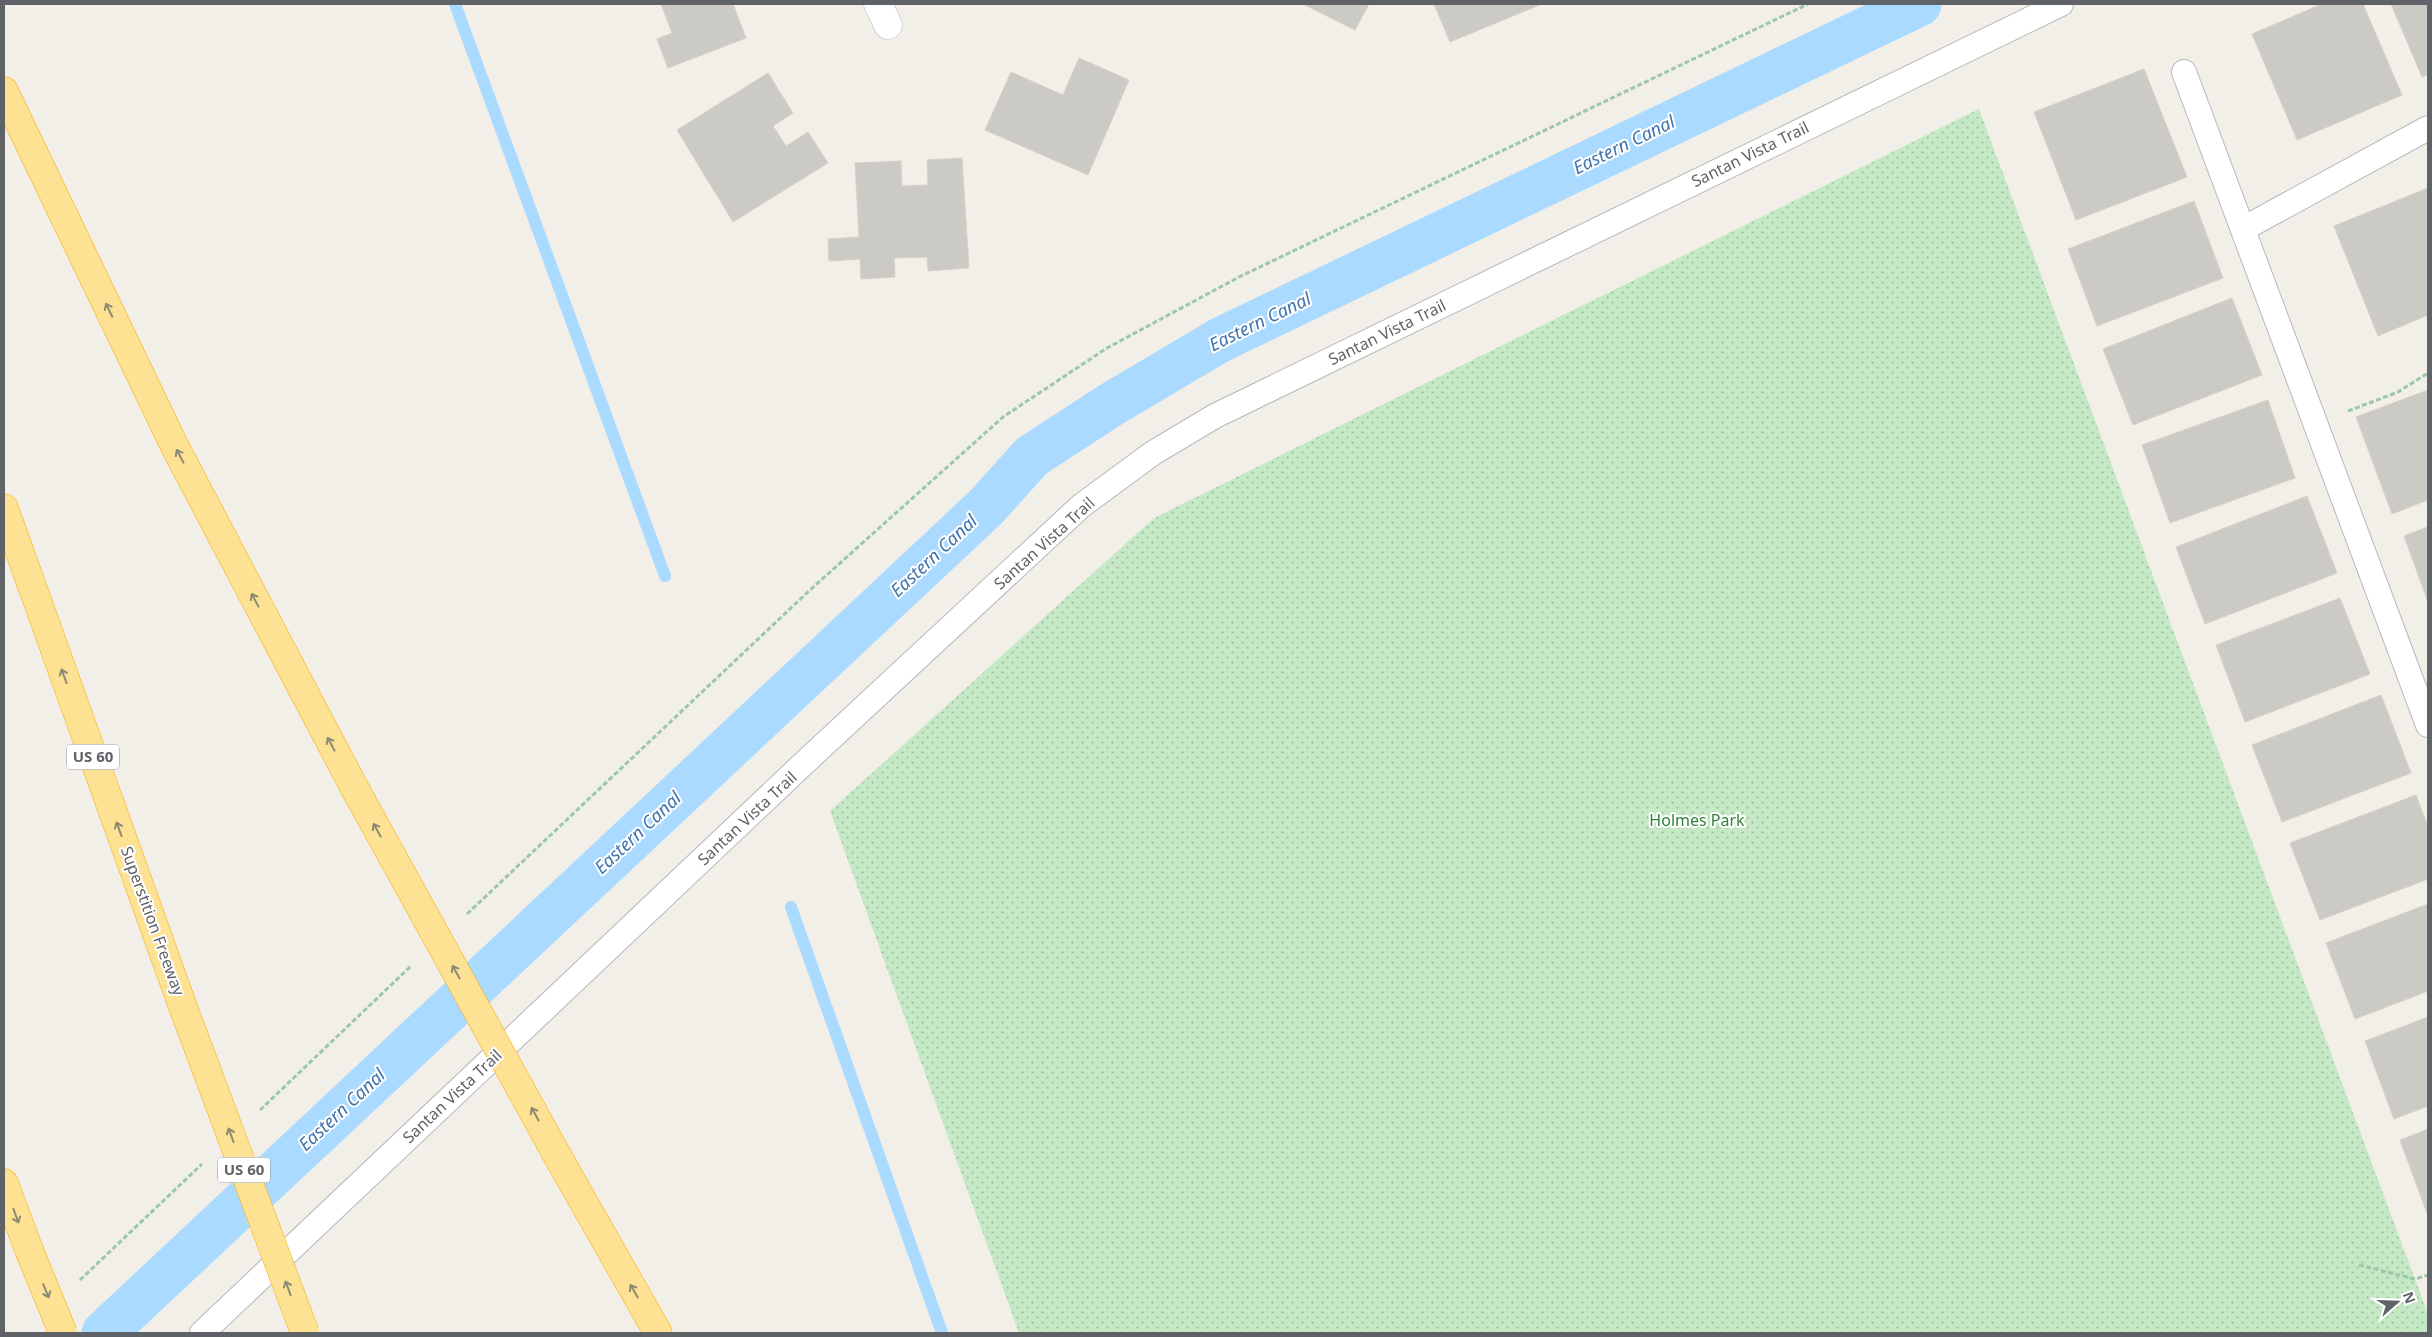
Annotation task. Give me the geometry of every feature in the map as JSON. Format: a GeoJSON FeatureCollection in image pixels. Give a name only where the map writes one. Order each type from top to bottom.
{"type":"FeatureCollection","features":[{"type":"Feature","properties":{"kind":"highway"},"geometry":{"type":"LineString","coordinates":[[4,92],[175,447],[354,787],[558,1157],[658,1333]]}},
{"type":"Feature","properties":{"kind":"highway","name":"Superstition Freeway"},"geometry":{"type":"LineString","coordinates":[[4,508],[183,1006],[305,1333]]}},
{"type":"Feature","properties":{"kind":"highway"},"geometry":{"type":"LineString","coordinates":[[4,1183],[28,1250],[63,1333]]}},
{"type":"Feature","properties":{"kind":"lane","name":"Santan Vista Trail"},"geometry":{"type":"LineString","coordinates":[[202,1333],[802,765],[1081,506],[1153,453],[1215,416],[2060,4]]}},
{"type":"Feature","properties":{"kind":"lane"},"geometry":{"type":"LineString","coordinates":[[2184,72],[2428,725]]}},
{"type":"Feature","properties":{"kind":"lane"},"geometry":{"type":"LineString","coordinates":[[2243,229],[2428,128]]}},
{"type":"Feature","properties":{"kind":"path"},"geometry":{"type":"LineString","coordinates":[[463,917],[810,590],[1003,417],[1108,348],[1238,277],[1808,4]]}},
{"type":"Feature","properties":{"kind":"path"},"geometry":{"type":"LineString","coordinates":[[2315,424],[2398,392],[2428,373]]}},
{"type":"Feature","properties":{"kind":"path"},"geometry":{"type":"LineString","coordinates":[[254,1115],[413,965]]}},
{"type":"Feature","properties":{"kind":"path"},"geometry":{"type":"LineString","coordinates":[[74,1285],[204,1163]]}},
{"type":"Feature","properties":{"kind":"path"},"geometry":{"type":"LineString","coordinates":[[2359,1265],[2415,1279],[2428,1274]]}},
{"type":"Feature","properties":{"kind":"green space","name":"Holmes Park"},"geometry":{"type":"Polygon","coordinates":[[[1979,109],[2428,1314],[2428,1333],[1019,1333],[830,811],[1154,518],[1979,109]]]}},
{"type":"Feature","properties":{"kind":"building"},"geometry":{"type":"Polygon","coordinates":[[[661,4],[733,4],[746,38],[668,68],[657,39],[672,33],[661,4]]]}},
{"type":"Feature","properties":{"kind":"building"},"geometry":{"type":"Polygon","coordinates":[[[1303,4],[1369,4],[1355,30],[1303,4]]]}},
{"type":"Feature","properties":{"kind":"building"},"geometry":{"type":"Polygon","coordinates":[[[1434,4],[1542,4],[1450,42],[1434,4]]]}},
{"type":"Feature","properties":{"kind":"building"},"geometry":{"type":"Polygon","coordinates":[[[2322,4],[2363,4],[2402,95],[2297,140],[2252,34],[2322,4]]]}},
{"type":"Feature","properties":{"kind":"building"},"geometry":{"type":"Polygon","coordinates":[[[2391,4],[2428,4],[2428,74],[2422,77],[2391,4]]]}},
{"type":"Feature","properties":{"kind":"building"},"geometry":{"type":"Polygon","coordinates":[[[1079,58],[1129,80],[1088,175],[985,130],[1011,72],[1063,95],[1079,58]]]}},
{"type":"Feature","properties":{"kind":"building"},"geometry":{"type":"Polygon","coordinates":[[[2144,69],[2187,177],[2076,220],[2034,112],[2144,69]]]}},
{"type":"Feature","properties":{"kind":"building"},"geometry":{"type":"Polygon","coordinates":[[[768,73],[793,113],[773,126],[786,146],[808,132],[828,163],[733,222],[677,130],[768,73]]]}},
{"type":"Feature","properties":{"kind":"building"},"geometry":{"type":"Polygon","coordinates":[[[962,158],[969,268],[928,271],[927,257],[894,258],[895,277],[861,279],[860,259],[829,261],[828,239],[859,237],[855,163],[901,161],[902,186],[928,185],[927,160],[962,158]]]}},
{"type":"Feature","properties":{"kind":"building"},"geometry":{"type":"Polygon","coordinates":[[[2428,188],[2428,315],[2378,336],[2334,226],[2428,188]]]}},
{"type":"Feature","properties":{"kind":"building"},"geometry":{"type":"Polygon","coordinates":[[[2194,201],[2223,278],[2097,326],[2068,249],[2194,201]]]}},
{"type":"Feature","properties":{"kind":"building"},"geometry":{"type":"Polygon","coordinates":[[[2232,298],[2262,375],[2133,425],[2103,349],[2232,298]]]}},
{"type":"Feature","properties":{"kind":"building"},"geometry":{"type":"Polygon","coordinates":[[[2428,390],[2428,500],[2392,514],[2356,417],[2428,390]]]}},
{"type":"Feature","properties":{"kind":"building"},"geometry":{"type":"Polygon","coordinates":[[[2268,400],[2295,478],[2170,523],[2142,445],[2268,400]]]}},
{"type":"Feature","properties":{"kind":"building"},"geometry":{"type":"Polygon","coordinates":[[[2307,496],[2337,573],[2205,624],[2176,547],[2307,496]]]}},
{"type":"Feature","properties":{"kind":"building"},"geometry":{"type":"Polygon","coordinates":[[[2428,527],[2428,602],[2404,536],[2428,527]]]}},
{"type":"Feature","properties":{"kind":"building"},"geometry":{"type":"Polygon","coordinates":[[[2340,598],[2370,674],[2245,722],[2216,645],[2340,598]]]}},
{"type":"Feature","properties":{"kind":"building"},"geometry":{"type":"Polygon","coordinates":[[[2381,695],[2411,773],[2282,822],[2252,745],[2381,695]]]}},
{"type":"Feature","properties":{"kind":"building"},"geometry":{"type":"Polygon","coordinates":[[[2416,795],[2428,827],[2428,879],[2320,920],[2290,843],[2416,795]]]}},
{"type":"Feature","properties":{"kind":"building"},"geometry":{"type":"Polygon","coordinates":[[[2428,904],[2428,991],[2355,1019],[2326,943],[2428,904]]]}},
{"type":"Feature","properties":{"kind":"building"},"geometry":{"type":"Polygon","coordinates":[[[2428,1017],[2428,1106],[2394,1119],[2365,1041],[2428,1017]]]}},
{"type":"Feature","properties":{"kind":"building"},"geometry":{"type":"Polygon","coordinates":[[[2428,1129],[2428,1216],[2400,1140],[2428,1129]]]}},
{"type":"Feature","properties":{"kind":"waterway"},"geometry":{"type":"LineString","coordinates":[[455,4],[665,576]]}},
{"type":"Feature","properties":{"kind":"waterway","name":"Eastern Canal"},"geometry":{"type":"LineString","coordinates":[[104,1333],[986,507],[1032,456],[1112,404],[1220,340],[1919,4]]}},
{"type":"Feature","properties":{"kind":"waterway"},"geometry":{"type":"LineString","coordinates":[[791,907],[942,1333]]}}]}
